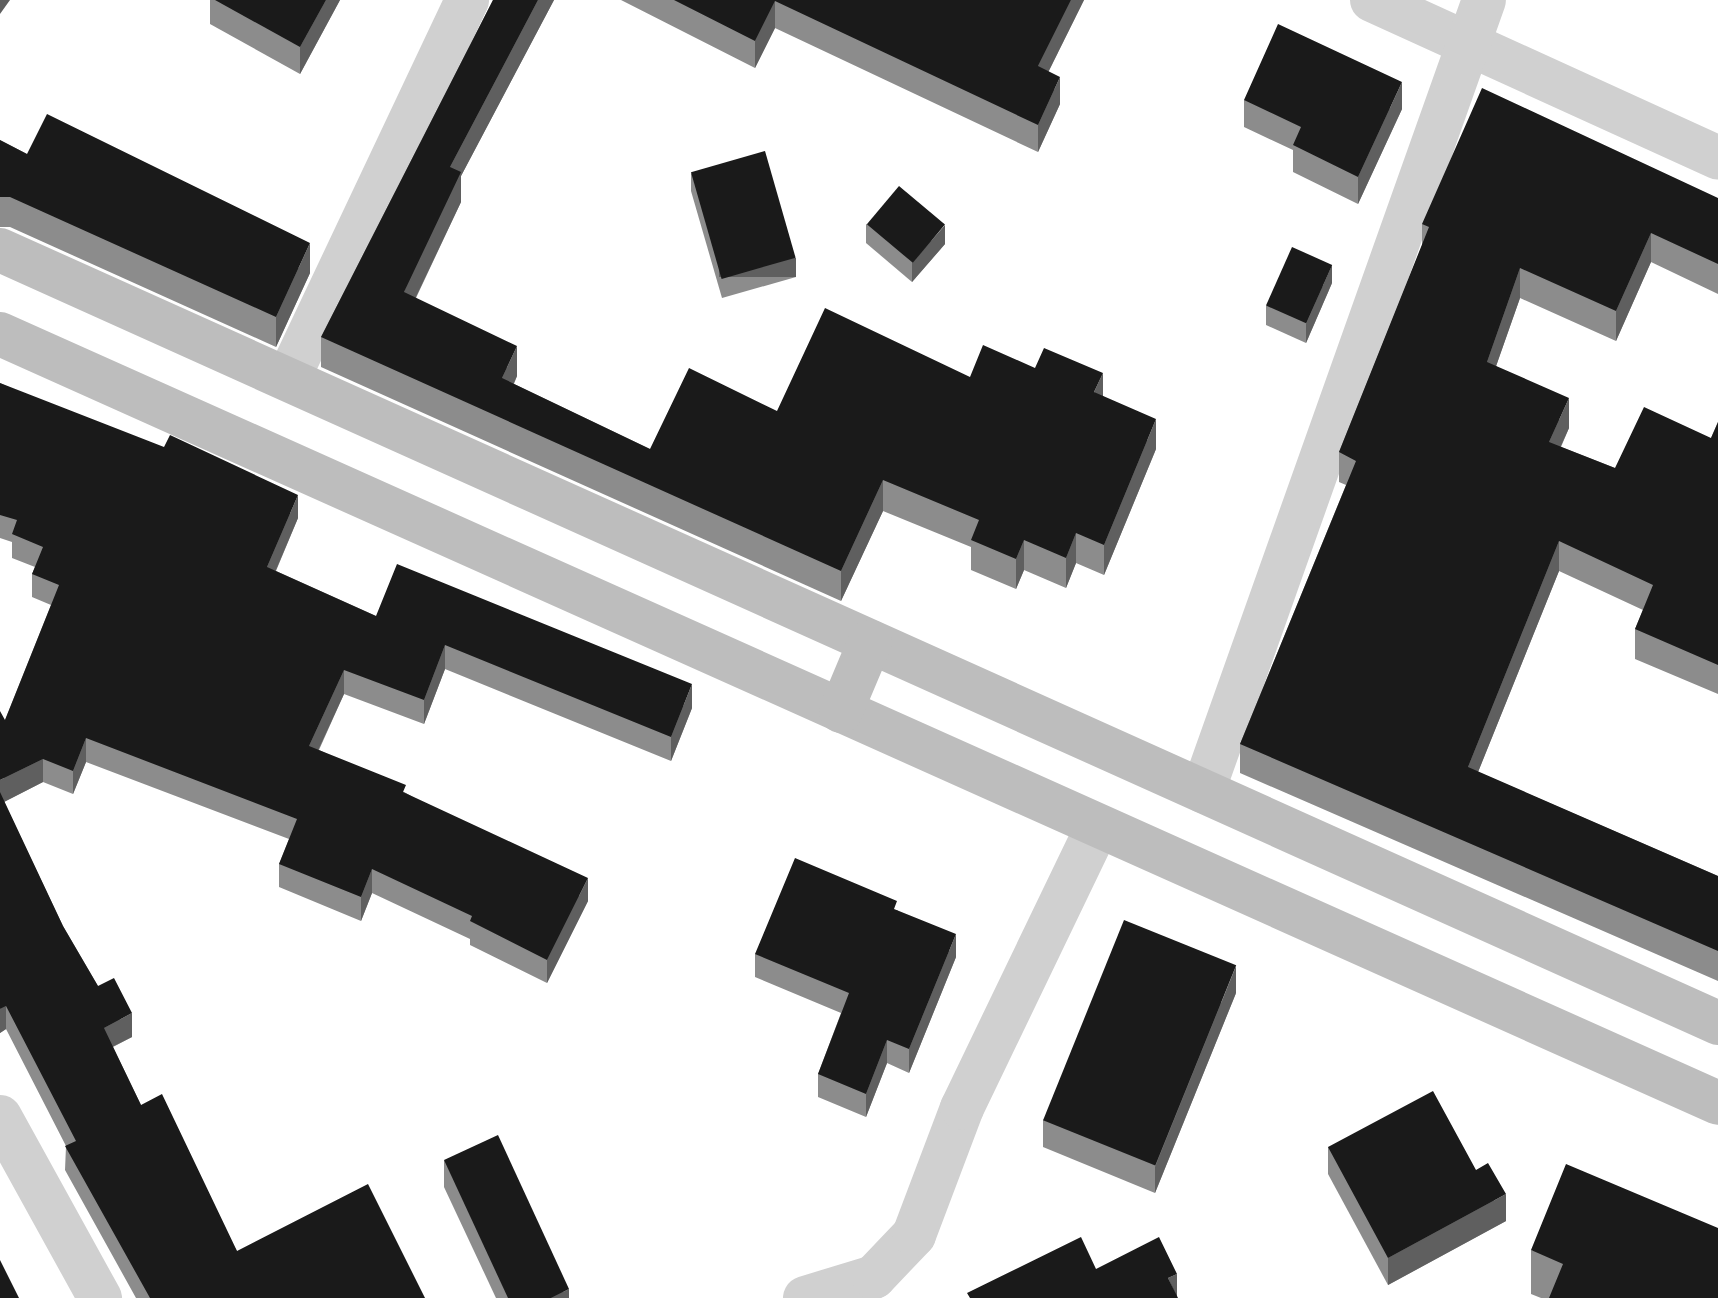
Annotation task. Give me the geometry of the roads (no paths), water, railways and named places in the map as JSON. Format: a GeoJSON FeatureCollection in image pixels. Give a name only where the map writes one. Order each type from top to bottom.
{"type":"FeatureCollection","features":[{"type":"Feature","properties":{"kind":"main road"},"geometry":{"type":"LineString","coordinates":[[0,250],[1718,1023]]}},
{"type":"Feature","properties":{"kind":"main road"},"geometry":{"type":"LineString","coordinates":[[0,334],[1718,1103]]}},
{"type":"Feature","properties":{"kind":"main road"},"geometry":{"type":"LineString","coordinates":[[841,711],[870,642]]}},
{"type":"Feature","properties":{"kind":"street"},"geometry":{"type":"LineString","coordinates":[[288,379],[467,0]]}},
{"type":"Feature","properties":{"kind":"street"},"geometry":{"type":"LineString","coordinates":[[1372,0],[1718,158]]}},
{"type":"Feature","properties":{"kind":"street"},"geometry":{"type":"LineString","coordinates":[[1203,791],[1484,0]]}},
{"type":"Feature","properties":{"kind":"street"},"geometry":{"type":"LineString","coordinates":[[805,1298],[874,1277],[914,1235],[962,1108],[1098,826]]}},
{"type":"Feature","properties":{"kind":"street"},"geometry":{"type":"LineString","coordinates":[[0,1117],[100,1298]]}}]}
